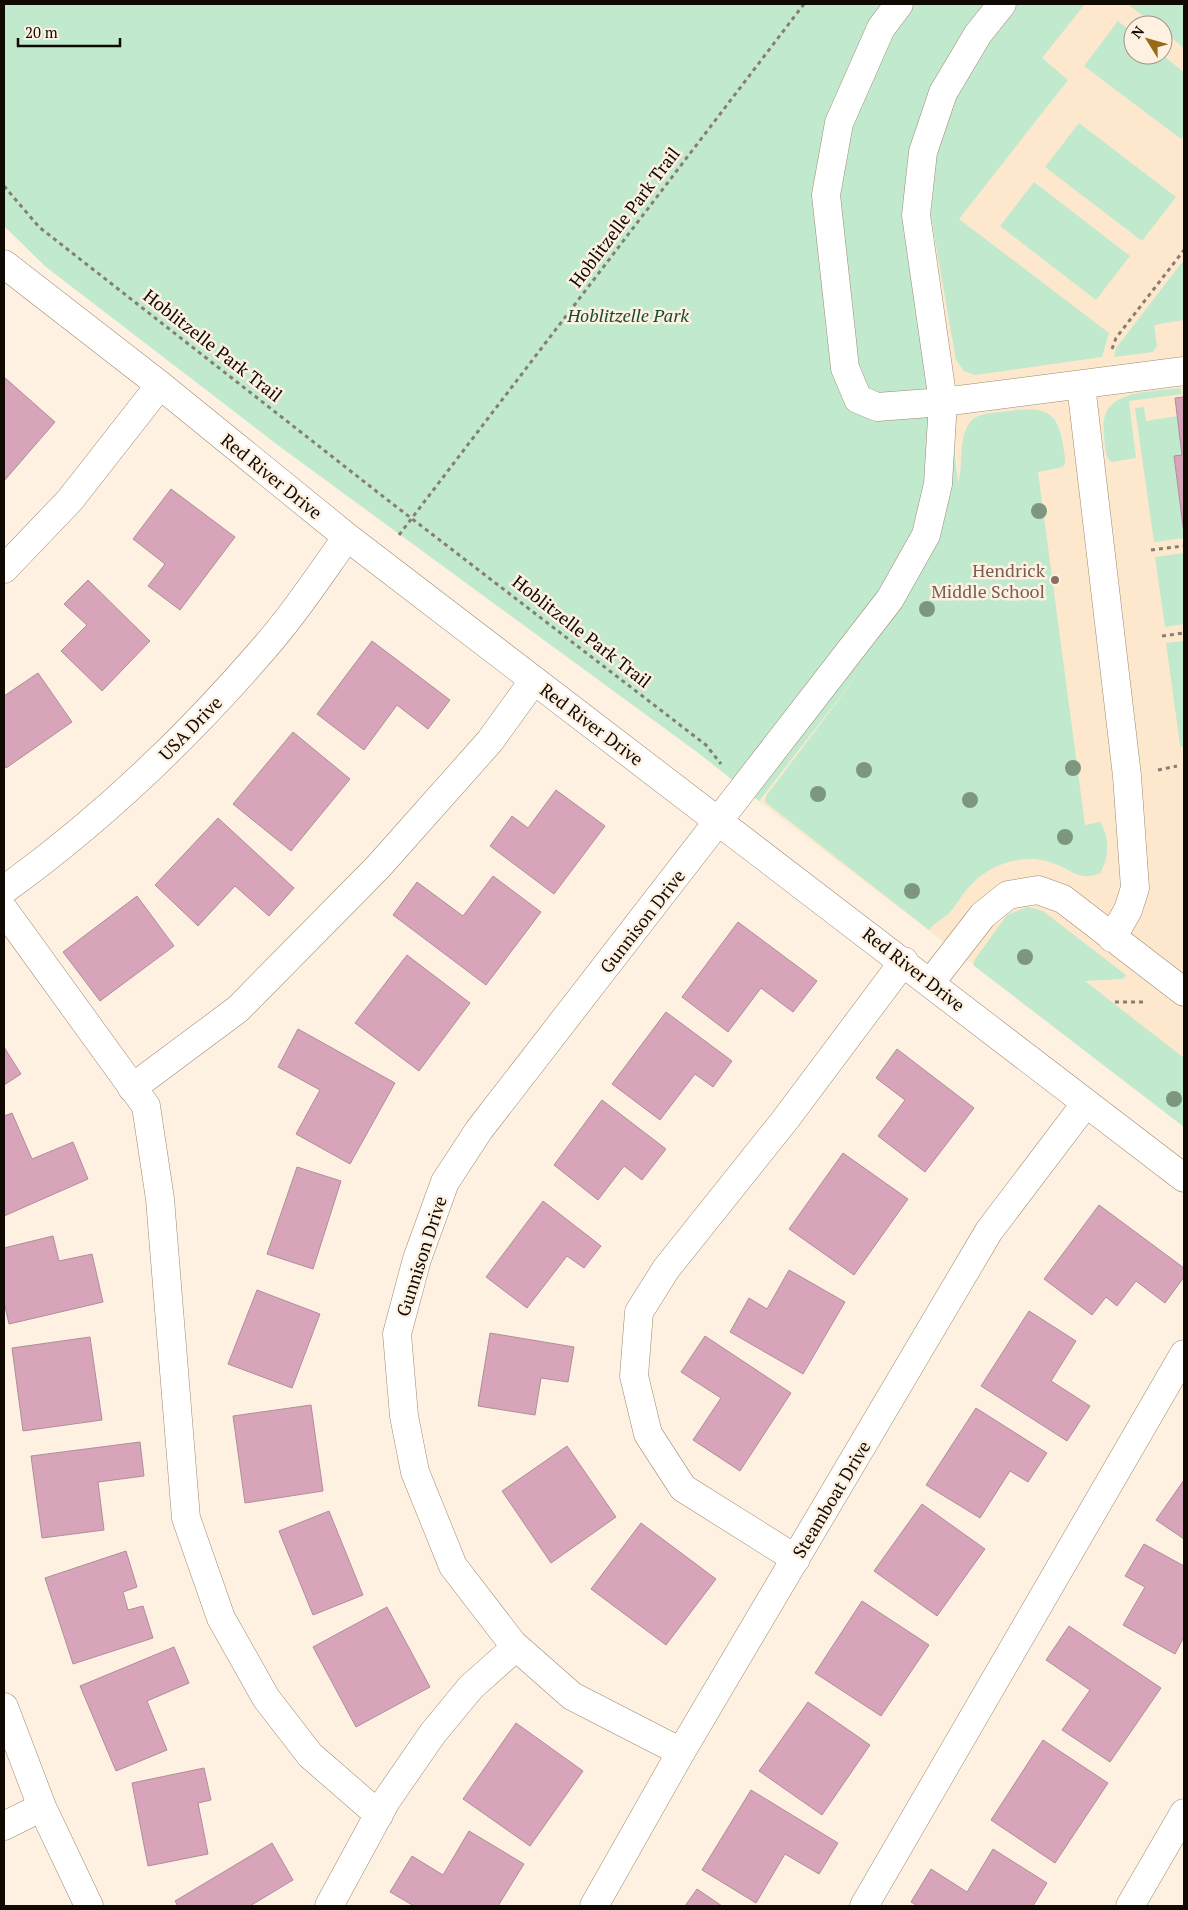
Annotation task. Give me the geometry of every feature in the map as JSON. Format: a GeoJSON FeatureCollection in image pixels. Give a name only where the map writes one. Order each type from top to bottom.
{"type":"FeatureCollection","features":[{"type":"Feature","properties":{"kind":"street"},"geometry":{"type":"LineString","coordinates":[[899,4],[881,28],[839,123],[826,195],[845,368],[858,398],[877,407],[943,402],[1184,372]]}},
{"type":"Feature","properties":{"kind":"street","name":"Gunnison Drive"},"geometry":{"type":"LineString","coordinates":[[681,1752],[572,1696],[516,1647],[453,1566],[415,1472],[404,1416],[397,1334],[417,1259],[445,1182],[479,1130],[890,599],[926,535],[938,484],[943,402],[916,215],[923,152],[943,93],[978,34],[1002,4]]}},
{"type":"Feature","properties":{"kind":"street","name":"Red River Drive"},"geometry":{"type":"LineString","coordinates":[[4,264],[160,385],[347,537],[904,961],[1184,1178]]}},
{"type":"Feature","properties":{"kind":"street"},"geometry":{"type":"LineString","coordinates":[[1093,383],[1135,888],[1128,910],[1112,938]]}},
{"type":"Feature","properties":{"kind":"street"},"geometry":{"type":"LineString","coordinates":[[4,569],[70,500],[160,385]]}},
{"type":"Feature","properties":{"kind":"street","name":"USA Drive"},"geometry":{"type":"LineString","coordinates":[[4,890],[56,853],[171,750],[268,645],[347,537]]}},
{"type":"Feature","properties":{"kind":"street"},"geometry":{"type":"LineString","coordinates":[[132,1088],[238,1009],[364,882],[490,741],[534,680]]}},
{"type":"Feature","properties":{"kind":"street"},"geometry":{"type":"LineString","coordinates":[[931,982],[983,915],[1008,895],[1038,890],[1063,899],[1184,992]]}},
{"type":"Feature","properties":{"kind":"street"},"geometry":{"type":"LineString","coordinates":[[4,910],[146,1106],[160,1199],[186,1518],[222,1618],[266,1698],[310,1755],[378,1815]]}},
{"type":"Feature","properties":{"kind":"street"},"geometry":{"type":"LineString","coordinates":[[796,1558],[683,1488],[648,1434],[634,1376],[639,1312],[666,1270],[785,1120],[904,961]]}},
{"type":"Feature","properties":{"kind":"street","name":"Steamboat Drive"},"geometry":{"type":"LineString","coordinates":[[594,1906],[681,1752],[990,1231],[1086,1103]]}},
{"type":"Feature","properties":{"kind":"street"},"geometry":{"type":"LineString","coordinates":[[864,1906],[1184,1354]]}},
{"type":"Feature","properties":{"kind":"street"},"geometry":{"type":"LineString","coordinates":[[329,1906],[386,1801],[433,1733],[471,1688],[516,1647]]}},
{"type":"Feature","properties":{"kind":"street"},"geometry":{"type":"LineString","coordinates":[[4,1707],[42,1807],[89,1906]]}},
{"type":"Feature","properties":{"kind":"street"},"geometry":{"type":"LineString","coordinates":[[4,1826],[42,1807]]}},
{"type":"Feature","properties":{"kind":"street"},"geometry":{"type":"LineString","coordinates":[[1130,1906],[1184,1813]]}},
{"type":"Feature","properties":{"kind":"path","name":"Hoblitzelle Park Trail"},"geometry":{"type":"LineString","coordinates":[[399,535],[804,4]]}},
{"type":"Feature","properties":{"kind":"path","name":"Hoblitzelle Park Trail"},"geometry":{"type":"LineString","coordinates":[[4,186],[39,226],[706,745],[721,763],[723,769]]}},
{"type":"Feature","properties":{"kind":"path"},"geometry":{"type":"LineString","coordinates":[[1093,383],[1116,338],[1184,250]]}},
{"type":"Feature","properties":{"kind":"path"},"geometry":{"type":"LineString","coordinates":[[1151,550],[1184,546]]}},
{"type":"Feature","properties":{"kind":"path"},"geometry":{"type":"LineString","coordinates":[[1162,636],[1184,633]]}},
{"type":"Feature","properties":{"kind":"shaded area","name":"Hendrick Middle School"},"geometry":{"type":"Polygon","coordinates":[[[1030,4],[1184,4],[1184,1125],[759,801],[915,601],[958,470],[929,198],[1030,4]]]}},
{"type":"Feature","properties":{"kind":"green space","name":"Hoblitzelle Park"},"geometry":{"type":"Polygon","coordinates":[[[4,4],[1085,4],[1042,58],[1068,80],[959,219],[1109,333],[1102,357],[975,375],[964,371],[956,360],[930,211],[958,483],[964,434],[972,420],[978,416],[1025,410],[1043,411],[1056,422],[1060,431],[1065,456],[1063,467],[1038,472],[1085,825],[1100,822],[1107,841],[1107,855],[1100,873],[1083,876],[1058,865],[1033,859],[1009,862],[997,866],[977,879],[965,891],[949,913],[929,930],[765,802],[766,796],[862,669],[759,801],[701,755],[279,446],[46,267],[4,226],[4,4]]]}},
{"type":"Feature","properties":{"kind":"green space"},"geometry":{"type":"Polygon","coordinates":[[[1132,4],[1184,4],[1184,48],[1173,39],[1173,15],[1142,15],[1130,6],[1132,4]]]}},
{"type":"Feature","properties":{"kind":"green space"},"geometry":{"type":"Polygon","coordinates":[[[1118,21],[1123,25],[1123,65],[1173,64],[1184,72],[1184,135],[1181,139],[1084,66],[1118,21]]]}},
{"type":"Feature","properties":{"kind":"green space"},"geometry":{"type":"Polygon","coordinates":[[[1079,123],[1176,197],[1142,241],[1045,167],[1079,123]]]}},
{"type":"Feature","properties":{"kind":"green space"},"geometry":{"type":"Polygon","coordinates":[[[1034,182],[1130,256],[1096,300],[1000,226],[1034,182]]]}},
{"type":"Feature","properties":{"kind":"green space"},"geometry":{"type":"Polygon","coordinates":[[[1183,261],[1184,320],[1154,325],[1157,346],[1153,352],[1114,357],[1116,348],[1183,261]]]}},
{"type":"Feature","properties":{"kind":"green space"},"geometry":{"type":"Polygon","coordinates":[[[1181,388],[1182,394],[1129,401],[1136,458],[1112,462],[1109,460],[1105,451],[1104,419],[1109,408],[1117,401],[1128,396],[1181,388]]]}},
{"type":"Feature","properties":{"kind":"green space"},"geometry":{"type":"Polygon","coordinates":[[[1144,407],[1146,421],[1177,416],[1182,455],[1174,457],[1184,538],[1154,542],[1135,408],[1144,407]]]}},
{"type":"Feature","properties":{"kind":"green space"},"geometry":{"type":"Polygon","coordinates":[[[1184,553],[1184,624],[1165,627],[1155,557],[1184,553]]]}},
{"type":"Feature","properties":{"kind":"green space"},"geometry":{"type":"Polygon","coordinates":[[[1184,641],[1184,748],[1180,745],[1166,643],[1184,641]]]}},
{"type":"Feature","properties":{"kind":"green space"},"geometry":{"type":"Polygon","coordinates":[[[1028,907],[1043,911],[1126,975],[1123,979],[1085,981],[1184,1058],[1184,1127],[973,965],[975,959],[1007,915],[1028,907]]]}},
{"type":"Feature","properties":{"kind":"building"},"geometry":{"type":"Polygon","coordinates":[[[4,377],[55,422],[4,481],[4,377]]]}},
{"type":"Feature","properties":{"kind":"building"},"geometry":{"type":"Polygon","coordinates":[[[1184,397],[1184,534],[1174,456],[1182,455],[1175,398],[1184,397]]]}},
{"type":"Feature","properties":{"kind":"building"},"geometry":{"type":"Polygon","coordinates":[[[171,489],[235,537],[180,610],[148,586],[165,564],[133,539],[171,489]]]}},
{"type":"Feature","properties":{"kind":"building"},"geometry":{"type":"Polygon","coordinates":[[[88,580],[150,641],[102,691],[61,651],[87,625],[64,604],[88,580]]]}},
{"type":"Feature","properties":{"kind":"building"},"geometry":{"type":"Polygon","coordinates":[[[372,641],[450,700],[428,729],[397,705],[364,750],[317,714],[372,641]]]}},
{"type":"Feature","properties":{"kind":"building"},"geometry":{"type":"Polygon","coordinates":[[[38,673],[72,722],[6,768],[4,764],[4,696],[38,673]]]}},
{"type":"Feature","properties":{"kind":"building"},"geometry":{"type":"Polygon","coordinates":[[[293,732],[350,779],[291,851],[233,804],[293,732]]]}},
{"type":"Feature","properties":{"kind":"building"},"geometry":{"type":"Polygon","coordinates":[[[556,790],[605,826],[554,894],[490,846],[512,816],[528,828],[556,790]]]}},
{"type":"Feature","properties":{"kind":"building"},"geometry":{"type":"Polygon","coordinates":[[[218,818],[294,888],[269,916],[235,886],[198,926],[155,885],[218,818]]]}},
{"type":"Feature","properties":{"kind":"building"},"geometry":{"type":"Polygon","coordinates":[[[493,876],[541,912],[486,985],[393,915],[417,882],[463,916],[493,876]]]}},
{"type":"Feature","properties":{"kind":"building"},"geometry":{"type":"Polygon","coordinates":[[[137,896],[174,946],[100,1001],[63,952],[137,896]]]}},
{"type":"Feature","properties":{"kind":"building"},"geometry":{"type":"Polygon","coordinates":[[[738,922],[817,981],[793,1012],[761,988],[728,1032],[682,997],[738,922]]]}},
{"type":"Feature","properties":{"kind":"building"},"geometry":{"type":"Polygon","coordinates":[[[407,955],[470,1003],[419,1071],[355,1023],[407,955]]]}},
{"type":"Feature","properties":{"kind":"building"},"geometry":{"type":"Polygon","coordinates":[[[666,1012],[732,1061],[713,1087],[695,1074],[660,1120],[612,1084],[666,1012]]]}},
{"type":"Feature","properties":{"kind":"building"},"geometry":{"type":"Polygon","coordinates":[[[298,1029],[395,1083],[350,1164],[296,1134],[320,1090],[278,1067],[298,1029]]]}},
{"type":"Feature","properties":{"kind":"building"},"geometry":{"type":"Polygon","coordinates":[[[4,1047],[21,1074],[4,1085],[4,1047]]]}},
{"type":"Feature","properties":{"kind":"building"},"geometry":{"type":"Polygon","coordinates":[[[897,1049],[974,1108],[925,1172],[878,1136],[905,1100],[876,1078],[897,1049]]]}},
{"type":"Feature","properties":{"kind":"building"},"geometry":{"type":"Polygon","coordinates":[[[602,1100],[666,1149],[642,1180],[624,1166],[598,1200],[554,1165],[602,1100]]]}},
{"type":"Feature","properties":{"kind":"building"},"geometry":{"type":"Polygon","coordinates":[[[12,1113],[32,1159],[73,1142],[88,1179],[4,1216],[4,1116],[12,1113]]]}},
{"type":"Feature","properties":{"kind":"building"},"geometry":{"type":"Polygon","coordinates":[[[843,1153],[908,1199],[854,1275],[789,1229],[843,1153]]]}},
{"type":"Feature","properties":{"kind":"building"},"geometry":{"type":"Polygon","coordinates":[[[297,1167],[341,1181],[313,1269],[267,1254],[297,1167]]]}},
{"type":"Feature","properties":{"kind":"building"},"geometry":{"type":"Polygon","coordinates":[[[543,1201],[601,1246],[584,1268],[567,1256],[527,1308],[486,1277],[543,1201]]]}},
{"type":"Feature","properties":{"kind":"building"},"geometry":{"type":"Polygon","coordinates":[[[1099,1205],[1184,1268],[1184,1277],[1165,1303],[1136,1281],[1117,1306],[1106,1297],[1092,1315],[1044,1279],[1099,1205]]]}},
{"type":"Feature","properties":{"kind":"building"},"geometry":{"type":"Polygon","coordinates":[[[53,1236],[59,1261],[92,1254],[103,1302],[9,1324],[4,1302],[4,1248],[53,1236]]]}},
{"type":"Feature","properties":{"kind":"building"},"geometry":{"type":"Polygon","coordinates":[[[789,1270],[845,1302],[803,1374],[730,1332],[749,1298],[767,1309],[789,1270]]]}},
{"type":"Feature","properties":{"kind":"building"},"geometry":{"type":"Polygon","coordinates":[[[257,1290],[320,1314],[292,1388],[228,1364],[257,1290]]]}},
{"type":"Feature","properties":{"kind":"building"},"geometry":{"type":"Polygon","coordinates":[[[1029,1311],[1076,1341],[1051,1381],[1090,1406],[1067,1441],[981,1386],[1029,1311]]]}},
{"type":"Feature","properties":{"kind":"building"},"geometry":{"type":"Polygon","coordinates":[[[490,1333],[574,1347],[568,1382],[541,1378],[535,1415],[478,1406],[490,1333]]]}},
{"type":"Feature","properties":{"kind":"building"},"geometry":{"type":"Polygon","coordinates":[[[705,1336],[791,1393],[740,1471],[693,1440],[721,1398],[681,1372],[705,1336]]]}},
{"type":"Feature","properties":{"kind":"building"},"geometry":{"type":"Polygon","coordinates":[[[90,1337],[102,1420],[23,1431],[12,1348],[90,1337]]]}},
{"type":"Feature","properties":{"kind":"building"},"geometry":{"type":"Polygon","coordinates":[[[311,1405],[323,1491],[245,1503],[233,1416],[311,1405]]]}},
{"type":"Feature","properties":{"kind":"building"},"geometry":{"type":"Polygon","coordinates":[[[976,1408],[1047,1453],[1028,1482],[1010,1471],[980,1518],[926,1485],[976,1408]]]}},
{"type":"Feature","properties":{"kind":"building"},"geometry":{"type":"Polygon","coordinates":[[[140,1442],[144,1476],[98,1482],[104,1530],[42,1538],[31,1456],[140,1442]]]}},
{"type":"Feature","properties":{"kind":"building"},"geometry":{"type":"Polygon","coordinates":[[[567,1446],[616,1517],[551,1563],[502,1491],[567,1446]]]}},
{"type":"Feature","properties":{"kind":"building"},"geometry":{"type":"Polygon","coordinates":[[[1184,1480],[1184,1539],[1156,1520],[1184,1480]]]}},
{"type":"Feature","properties":{"kind":"building"},"geometry":{"type":"Polygon","coordinates":[[[922,1504],[985,1549],[937,1616],[874,1571],[922,1504]]]}},
{"type":"Feature","properties":{"kind":"building"},"geometry":{"type":"Polygon","coordinates":[[[329,1511],[363,1595],[313,1615],[279,1531],[329,1511]]]}},
{"type":"Feature","properties":{"kind":"building"},"geometry":{"type":"Polygon","coordinates":[[[641,1523],[716,1579],[666,1645],[591,1589],[641,1523]]]}},
{"type":"Feature","properties":{"kind":"building"},"geometry":{"type":"Polygon","coordinates":[[[1144,1544],[1184,1566],[1184,1637],[1175,1654],[1123,1625],[1145,1587],[1125,1576],[1144,1544]]]}},
{"type":"Feature","properties":{"kind":"building"},"geometry":{"type":"Polygon","coordinates":[[[126,1551],[137,1587],[123,1592],[128,1610],[143,1606],[153,1638],[73,1664],[45,1578],[126,1551]]]}},
{"type":"Feature","properties":{"kind":"building"},"geometry":{"type":"Polygon","coordinates":[[[862,1601],[929,1645],[881,1716],[815,1673],[862,1601]]]}},
{"type":"Feature","properties":{"kind":"building"},"geometry":{"type":"Polygon","coordinates":[[[387,1607],[430,1687],[356,1727],[313,1647],[387,1607]]]}},
{"type":"Feature","properties":{"kind":"building"},"geometry":{"type":"Polygon","coordinates":[[[1069,1626],[1161,1688],[1110,1762],[1062,1730],[1090,1690],[1046,1660],[1069,1626]]]}},
{"type":"Feature","properties":{"kind":"building"},"geometry":{"type":"Polygon","coordinates":[[[174,1647],[189,1683],[147,1701],[167,1750],[116,1771],[80,1686],[174,1647]]]}},
{"type":"Feature","properties":{"kind":"building"},"geometry":{"type":"Polygon","coordinates":[[[808,1702],[870,1745],[822,1815],[759,1771],[808,1702]]]}},
{"type":"Feature","properties":{"kind":"building"},"geometry":{"type":"Polygon","coordinates":[[[516,1723],[583,1771],[530,1846],[463,1799],[516,1723]]]}},
{"type":"Feature","properties":{"kind":"building"},"geometry":{"type":"Polygon","coordinates":[[[1043,1740],[1108,1783],[1055,1863],[991,1820],[1043,1740]]]}},
{"type":"Feature","properties":{"kind":"building"},"geometry":{"type":"Polygon","coordinates":[[[204,1768],[211,1800],[198,1803],[208,1854],[148,1866],[132,1783],[204,1768]]]}},
{"type":"Feature","properties":{"kind":"building"},"geometry":{"type":"Polygon","coordinates":[[[751,1790],[838,1843],[819,1874],[785,1854],[756,1903],[702,1870],[751,1790]]]}},
{"type":"Feature","properties":{"kind":"building"},"geometry":{"type":"Polygon","coordinates":[[[469,1831],[524,1864],[498,1906],[414,1906],[390,1892],[412,1856],[443,1875],[469,1831]]]}},
{"type":"Feature","properties":{"kind":"building"},"geometry":{"type":"Polygon","coordinates":[[[272,1843],[293,1880],[250,1906],[178,1906],[175,1901],[272,1843]]]}},
{"type":"Feature","properties":{"kind":"building"},"geometry":{"type":"Polygon","coordinates":[[[993,1849],[1047,1883],[1033,1906],[918,1906],[911,1902],[931,1869],[967,1892],[993,1849]]]}},
{"type":"Feature","properties":{"kind":"building"},"geometry":{"type":"Polygon","coordinates":[[[697,1889],[722,1906],[685,1906],[697,1889]]]}},
{"type":"Feature","properties":{"kind":"place","name":"Hendrick Middle School"},"geometry":{"type":"Point","coordinates":[1055,580]}}]}
